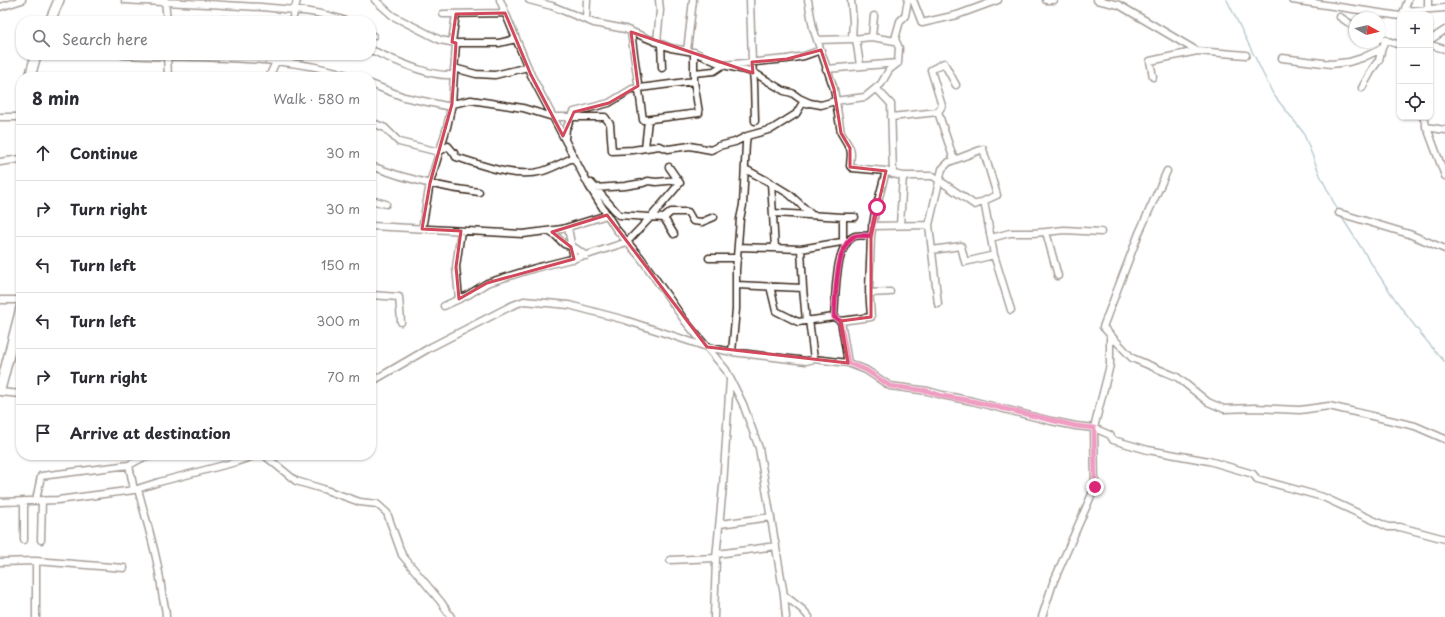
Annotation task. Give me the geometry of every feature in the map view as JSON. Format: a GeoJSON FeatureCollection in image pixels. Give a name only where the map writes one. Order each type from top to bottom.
{"type":"FeatureCollection","features":[{"type":"Feature","properties":{"kind":"street"},"geometry":{"type":"LineString","coordinates":[[0,7],[22,0]]}},
{"type":"Feature","properties":{"kind":"street"},"geometry":{"type":"LineString","coordinates":[[52,16],[59,0]]}},
{"type":"Feature","properties":{"kind":"street"},"geometry":{"type":"LineString","coordinates":[[125,0],[230,4],[322,13],[331,16]]}},
{"type":"Feature","properties":{"kind":"street"},"geometry":{"type":"LineString","coordinates":[[293,16],[297,0]]}},
{"type":"Feature","properties":{"kind":"street"},"geometry":{"type":"LineString","coordinates":[[376,0],[393,16],[436,38],[454,42],[499,43],[516,39]]}},
{"type":"Feature","properties":{"kind":"street"},"geometry":{"type":"LineString","coordinates":[[500,0],[528,67],[589,186],[616,229],[648,268],[706,347],[726,370],[743,404],[759,448],[784,595],[786,617]]}},
{"type":"Feature","properties":{"kind":"street"},"geometry":{"type":"LineString","coordinates":[[529,0],[538,1],[594,23],[625,29],[671,48],[691,52],[723,65],[753,72],[784,91],[792,93],[809,103],[821,105],[835,101],[866,97],[881,84],[889,70],[898,63],[899,48],[895,39],[900,21],[905,16],[908,0]]}},
{"type":"Feature","properties":{"kind":"street"},"geometry":{"type":"LineString","coordinates":[[586,19],[587,0]]}},
{"type":"Feature","properties":{"kind":"street"},"geometry":{"type":"LineString","coordinates":[[659,0],[659,43],[662,68]]}},
{"type":"Feature","properties":{"kind":"street"},"geometry":{"type":"LineString","coordinates":[[631,32],[643,120],[699,113],[691,52],[693,0]]}},
{"type":"Feature","properties":{"kind":"street"},"geometry":{"type":"LineString","coordinates":[[750,0],[754,121]]}},
{"type":"Feature","properties":{"kind":"street"},"geometry":{"type":"LineString","coordinates":[[808,0],[813,28],[826,69],[829,73],[834,88],[840,133],[850,148],[852,154],[850,166],[852,168],[886,172],[903,176],[932,176],[939,181],[975,205],[997,195],[983,149],[949,162],[942,168],[939,181],[929,225],[938,304]]}},
{"type":"Feature","properties":{"kind":"street"},"geometry":{"type":"LineString","coordinates":[[851,0],[854,39],[860,65]]}},
{"type":"Feature","properties":{"kind":"street"},"geometry":{"type":"LineString","coordinates":[[913,0],[922,23],[957,16],[998,0]]}},
{"type":"Feature","properties":{"kind":"street"},"geometry":{"type":"LineString","coordinates":[[1046,0],[1054,0]]}},
{"type":"Feature","properties":{"kind":"street"},"geometry":{"type":"LineString","coordinates":[[1097,0],[1119,6],[1196,51]]}},
{"type":"Feature","properties":{"kind":"street"},"geometry":{"type":"LineString","coordinates":[[1292,0],[1365,11],[1397,14]]}},
{"type":"Feature","properties":{"kind":"street"},"geometry":{"type":"LineString","coordinates":[[1403,12],[1408,0]]}},
{"type":"Feature","properties":{"kind":"street"},"geometry":{"type":"LineString","coordinates":[[1428,0],[1428,9]]}},
{"type":"Feature","properties":{"kind":"street"},"geometry":{"type":"LineString","coordinates":[[165,1],[166,16]]}},
{"type":"Feature","properties":{"kind":"street"},"geometry":{"type":"LineString","coordinates":[[1412,12],[1445,8]]}},
{"type":"Feature","properties":{"kind":"street"},"geometry":{"type":"LineString","coordinates":[[443,14],[506,13]]}},
{"type":"Feature","properties":{"kind":"street"},"geometry":{"type":"LineString","coordinates":[[422,229],[430,184],[452,105],[456,14]]}},
{"type":"Feature","properties":{"kind":"street"},"geometry":{"type":"LineString","coordinates":[[872,37],[874,16]]}},
{"type":"Feature","properties":{"kind":"street"},"geometry":{"type":"LineString","coordinates":[[1340,17],[1349,23]]}},
{"type":"Feature","properties":{"kind":"street"},"geometry":{"type":"LineString","coordinates":[[1433,38],[1445,30]]}},
{"type":"Feature","properties":{"kind":"street"},"geometry":{"type":"LineString","coordinates":[[817,40],[872,37],[895,41]]}},
{"type":"Feature","properties":{"kind":"street"},"geometry":{"type":"LineString","coordinates":[[1386,40],[1397,44]]}},
{"type":"Feature","properties":{"kind":"street"},"geometry":{"type":"LineString","coordinates":[[1433,46],[1445,49]]}},
{"type":"Feature","properties":{"kind":"street"},"geometry":{"type":"LineString","coordinates":[[1282,58],[1331,64],[1348,62],[1362,58],[1382,48]]}},
{"type":"Feature","properties":{"kind":"street"},"geometry":{"type":"LineString","coordinates":[[1362,88],[1379,60],[1382,48]]}},
{"type":"Feature","properties":{"kind":"street"},"geometry":{"type":"LineString","coordinates":[[694,73],[714,71],[723,65],[793,58],[821,50]]}},
{"type":"Feature","properties":{"kind":"street"},"geometry":{"type":"LineString","coordinates":[[1153,77],[1150,61],[1196,51],[1246,56]]}},
{"type":"Feature","properties":{"kind":"street"},"geometry":{"type":"LineString","coordinates":[[376,52],[404,65],[438,74],[449,75],[454,71],[495,75],[528,67]]}},
{"type":"Feature","properties":{"kind":"street"},"geometry":{"type":"LineString","coordinates":[[31,72],[35,60]]}},
{"type":"Feature","properties":{"kind":"street"},"geometry":{"type":"LineString","coordinates":[[167,60],[168,72]]}},
{"type":"Feature","properties":{"kind":"street"},"geometry":{"type":"LineString","coordinates":[[271,72],[277,60]]}},
{"type":"Feature","properties":{"kind":"street"},"geometry":{"type":"LineString","coordinates":[[287,60],[336,72]]}},
{"type":"Feature","properties":{"kind":"street"},"geometry":{"type":"LineString","coordinates":[[826,69],[898,63]]}},
{"type":"Feature","properties":{"kind":"street"},"geometry":{"type":"LineString","coordinates":[[938,112],[942,106],[931,70],[944,63],[956,85]]}},
{"type":"Feature","properties":{"kind":"street"},"geometry":{"type":"LineString","coordinates":[[565,140],[566,129],[574,112],[609,103],[632,89],[694,82]]}},
{"type":"Feature","properties":{"kind":"street"},"geometry":{"type":"LineString","coordinates":[[376,86],[404,97],[452,105],[471,100],[523,108],[553,117],[605,117],[610,124],[612,151],[633,150],[659,146],[668,149],[690,146],[711,150],[719,146],[742,140],[747,136],[772,129],[796,114],[802,104],[809,103]]}},
{"type":"Feature","properties":{"kind":"street"},"geometry":{"type":"LineString","coordinates":[[876,88],[891,104],[893,174]]}},
{"type":"Feature","properties":{"kind":"street"},"geometry":{"type":"LineString","coordinates":[[891,117],[938,112]]}},
{"type":"Feature","properties":{"kind":"street"},"geometry":{"type":"LineString","coordinates":[[938,112],[954,160]]}},
{"type":"Feature","properties":{"kind":"street"},"geometry":{"type":"LineString","coordinates":[[0,117],[16,117]]}},
{"type":"Feature","properties":{"kind":"street"},"geometry":{"type":"LineString","coordinates":[[645,148],[648,120]]}},
{"type":"Feature","properties":{"kind":"street"},"geometry":{"type":"LineString","coordinates":[[1424,120],[1445,176]]}},
{"type":"Feature","properties":{"kind":"street"},"geometry":{"type":"LineString","coordinates":[[376,124],[386,128],[399,142],[439,152],[448,146],[456,157],[520,174],[542,171],[574,157]]}},
{"type":"Feature","properties":{"kind":"street"},"geometry":{"type":"LineString","coordinates":[[1426,127],[1445,130]]}},
{"type":"Feature","properties":{"kind":"street"},"geometry":{"type":"LineString","coordinates":[[732,352],[736,309],[738,247],[743,205],[747,136]]}},
{"type":"Feature","properties":{"kind":"street"},"geometry":{"type":"LineString","coordinates":[[0,162],[16,160]]}},
{"type":"Feature","properties":{"kind":"street"},"geometry":{"type":"LineString","coordinates":[[578,164],[595,188],[619,215],[664,218],[671,212],[688,212],[693,221],[702,222],[714,217]]}},
{"type":"Feature","properties":{"kind":"street"},"geometry":{"type":"LineString","coordinates":[[444,306],[487,283],[535,268],[586,256],[627,242],[680,183],[669,167]]}},
{"type":"Feature","properties":{"kind":"street"},"geometry":{"type":"LineString","coordinates":[[376,168],[388,173],[430,184],[479,192]]}},
{"type":"Feature","properties":{"kind":"street"},"geometry":{"type":"LineString","coordinates":[[745,169],[789,194],[811,214]]}},
{"type":"Feature","properties":{"kind":"street"},"geometry":{"type":"LineString","coordinates":[[1166,170],[1139,233],[1103,327],[1132,358],[1177,377],[1208,402],[1224,408],[1300,410],[1329,406],[1415,426],[1445,439]]}},
{"type":"Feature","properties":{"kind":"street"},"geometry":{"type":"LineString","coordinates":[[770,286],[776,311],[798,322],[834,317],[840,321],[871,317],[869,293],[872,226],[886,172]]}},
{"type":"Feature","properties":{"kind":"street"},"geometry":{"type":"LineString","coordinates":[[900,225],[903,176]]}},
{"type":"Feature","properties":{"kind":"street"},"geometry":{"type":"LineString","coordinates":[[595,188],[625,186],[648,181],[656,182],[678,180]]}},
{"type":"Feature","properties":{"kind":"street"},"geometry":{"type":"LineString","coordinates":[[771,183],[775,248]]}},
{"type":"Feature","properties":{"kind":"street"},"geometry":{"type":"LineString","coordinates":[[376,201],[386,204]]}},
{"type":"Feature","properties":{"kind":"street"},"geometry":{"type":"LineString","coordinates":[[984,201],[994,254],[1011,310]]}},
{"type":"Feature","properties":{"kind":"street"},"geometry":{"type":"LineString","coordinates":[[773,213],[855,217]]}},
{"type":"Feature","properties":{"kind":"street"},"geometry":{"type":"LineString","coordinates":[[1339,213],[1409,234],[1445,249]]}},
{"type":"Feature","properties":{"kind":"street"},"geometry":{"type":"LineString","coordinates":[[376,226],[523,234],[568,228],[607,215]]}},
{"type":"Feature","properties":{"kind":"street"},"geometry":{"type":"LineString","coordinates":[[834,317],[839,263],[846,242],[843,217]]}},
{"type":"Feature","properties":{"kind":"street"},"geometry":{"type":"LineString","coordinates":[[664,218],[674,234]]}},
{"type":"Feature","properties":{"kind":"street"},"geometry":{"type":"LineString","coordinates":[[872,226],[929,225]]}},
{"type":"Feature","properties":{"kind":"street"},"geometry":{"type":"LineString","coordinates":[[568,228],[574,259]]}},
{"type":"Feature","properties":{"kind":"street"},"geometry":{"type":"LineString","coordinates":[[991,238],[1010,232],[1032,233],[1064,230],[1101,232]]}},
{"type":"Feature","properties":{"kind":"street"},"geometry":{"type":"LineString","coordinates":[[459,299],[456,267],[461,231]]}},
{"type":"Feature","properties":{"kind":"street"},"geometry":{"type":"LineString","coordinates":[[548,231],[564,244],[586,256]]}},
{"type":"Feature","properties":{"kind":"street"},"geometry":{"type":"LineString","coordinates":[[1046,232],[1058,276]]}},
{"type":"Feature","properties":{"kind":"street"},"geometry":{"type":"LineString","coordinates":[[738,247],[801,249],[845,242],[854,236],[871,236]]}},
{"type":"Feature","properties":{"kind":"street"},"geometry":{"type":"LineString","coordinates":[[932,250],[961,246],[965,262],[994,254]]}},
{"type":"Feature","properties":{"kind":"street"},"geometry":{"type":"LineString","coordinates":[[801,249],[803,288],[814,359]]}},
{"type":"Feature","properties":{"kind":"street"},"geometry":{"type":"LineString","coordinates":[[709,258],[738,258]]}},
{"type":"Feature","properties":{"kind":"street"},"geometry":{"type":"LineString","coordinates":[[736,285],[803,288]]}},
{"type":"Feature","properties":{"kind":"street"},"geometry":{"type":"LineString","coordinates":[[869,293],[890,292]]}},
{"type":"Feature","properties":{"kind":"street"},"geometry":{"type":"LineString","coordinates":[[376,295],[399,297],[401,322]]}},
{"type":"Feature","properties":{"kind":"street"},"geometry":{"type":"LineString","coordinates":[[0,300],[16,300]]}},
{"type":"Feature","properties":{"kind":"street"},"geometry":{"type":"LineString","coordinates":[[376,379],[431,347],[511,306],[524,301],[569,305],[625,320],[706,347],[732,352],[806,361],[814,359],[848,363],[866,370],[890,386],[928,391],[942,396],[972,401],[1076,426],[1094,428],[1110,434],[1113,440],[1148,450],[1209,461],[1253,474],[1258,479],[1323,497],[1388,527],[1400,527],[1445,539]]}},
{"type":"Feature","properties":{"kind":"street"},"geometry":{"type":"LineString","coordinates":[[840,321],[848,363]]}},
{"type":"Feature","properties":{"kind":"street"},"geometry":{"type":"LineString","coordinates":[[16,328],[0,391],[16,393]]}},
{"type":"Feature","properties":{"kind":"street"},"geometry":{"type":"LineString","coordinates":[[1042,617],[1053,583],[1095,487],[1094,428],[1110,364],[1110,335]]}},
{"type":"Feature","properties":{"kind":"street"},"geometry":{"type":"LineString","coordinates":[[714,617],[730,379]]}},
{"type":"Feature","properties":{"kind":"street"},"geometry":{"type":"LineString","coordinates":[[131,460],[136,490],[161,577],[162,594],[166,606],[166,617]]}},
{"type":"Feature","properties":{"kind":"street"},"geometry":{"type":"LineString","coordinates":[[41,540],[39,500],[41,476],[131,464],[138,460]]}},
{"type":"Feature","properties":{"kind":"street"},"geometry":{"type":"LineString","coordinates":[[0,502],[58,500],[136,490],[159,482],[242,460]]}},
{"type":"Feature","properties":{"kind":"street"},"geometry":{"type":"LineString","coordinates":[[270,460],[296,481],[360,502],[377,504],[386,513],[402,555],[441,602],[451,617]]}},
{"type":"Feature","properties":{"kind":"street"},"geometry":{"type":"LineString","coordinates":[[24,500],[24,540]]}},
{"type":"Feature","properties":{"kind":"street"},"geometry":{"type":"LineString","coordinates":[[720,524],[771,517]]}},
{"type":"Feature","properties":{"kind":"street"},"geometry":{"type":"LineString","coordinates":[[670,560],[717,556],[776,546]]}},
{"type":"Feature","properties":{"kind":"street"},"geometry":{"type":"LineString","coordinates":[[0,562],[36,561],[124,568]]}},
{"type":"Feature","properties":{"kind":"street"},"geometry":{"type":"LineString","coordinates":[[36,561],[36,617]]}},
{"type":"Feature","properties":{"kind":"street"},"geometry":{"type":"LineString","coordinates":[[784,595],[803,610],[809,617]]}},
{"type":"Feature","properties":{"kind":"highlighted area"},"geometry":{"type":"Polygon","coordinates":[[[505,13],[531,75],[563,136],[574,112],[609,103],[638,86],[631,32],[753,73],[752,62],[787,59],[821,50],[834,89],[841,133],[850,148],[850,167],[886,171],[871,236],[871,317],[841,321],[848,363],[707,347],[607,215],[552,232],[571,247],[574,259],[487,283],[459,299],[456,267],[461,231],[422,229],[430,183],[452,104],[456,43],[452,42],[456,14],[505,13]]]}},
{"type":"Feature","properties":{"kind":"waterway"},"geometry":{"type":"LineString","coordinates":[[1227,0],[1273,94],[1303,132],[1320,175],[1338,211]]}},
{"type":"Feature","properties":{"kind":"waterway"},"geometry":{"type":"LineString","coordinates":[[1341,216],[1377,273],[1403,310],[1445,362]]}},
{"type":"Feature","properties":{"kind":"route"},"geometry":{"type":"LineString","coordinates":[[877,207],[871,236],[854,236],[846,242],[839,263],[834,317],[840,321],[848,363],[866,370],[890,386],[928,391],[942,396],[972,401],[1076,426],[1094,428],[1095,487]]}}]}
